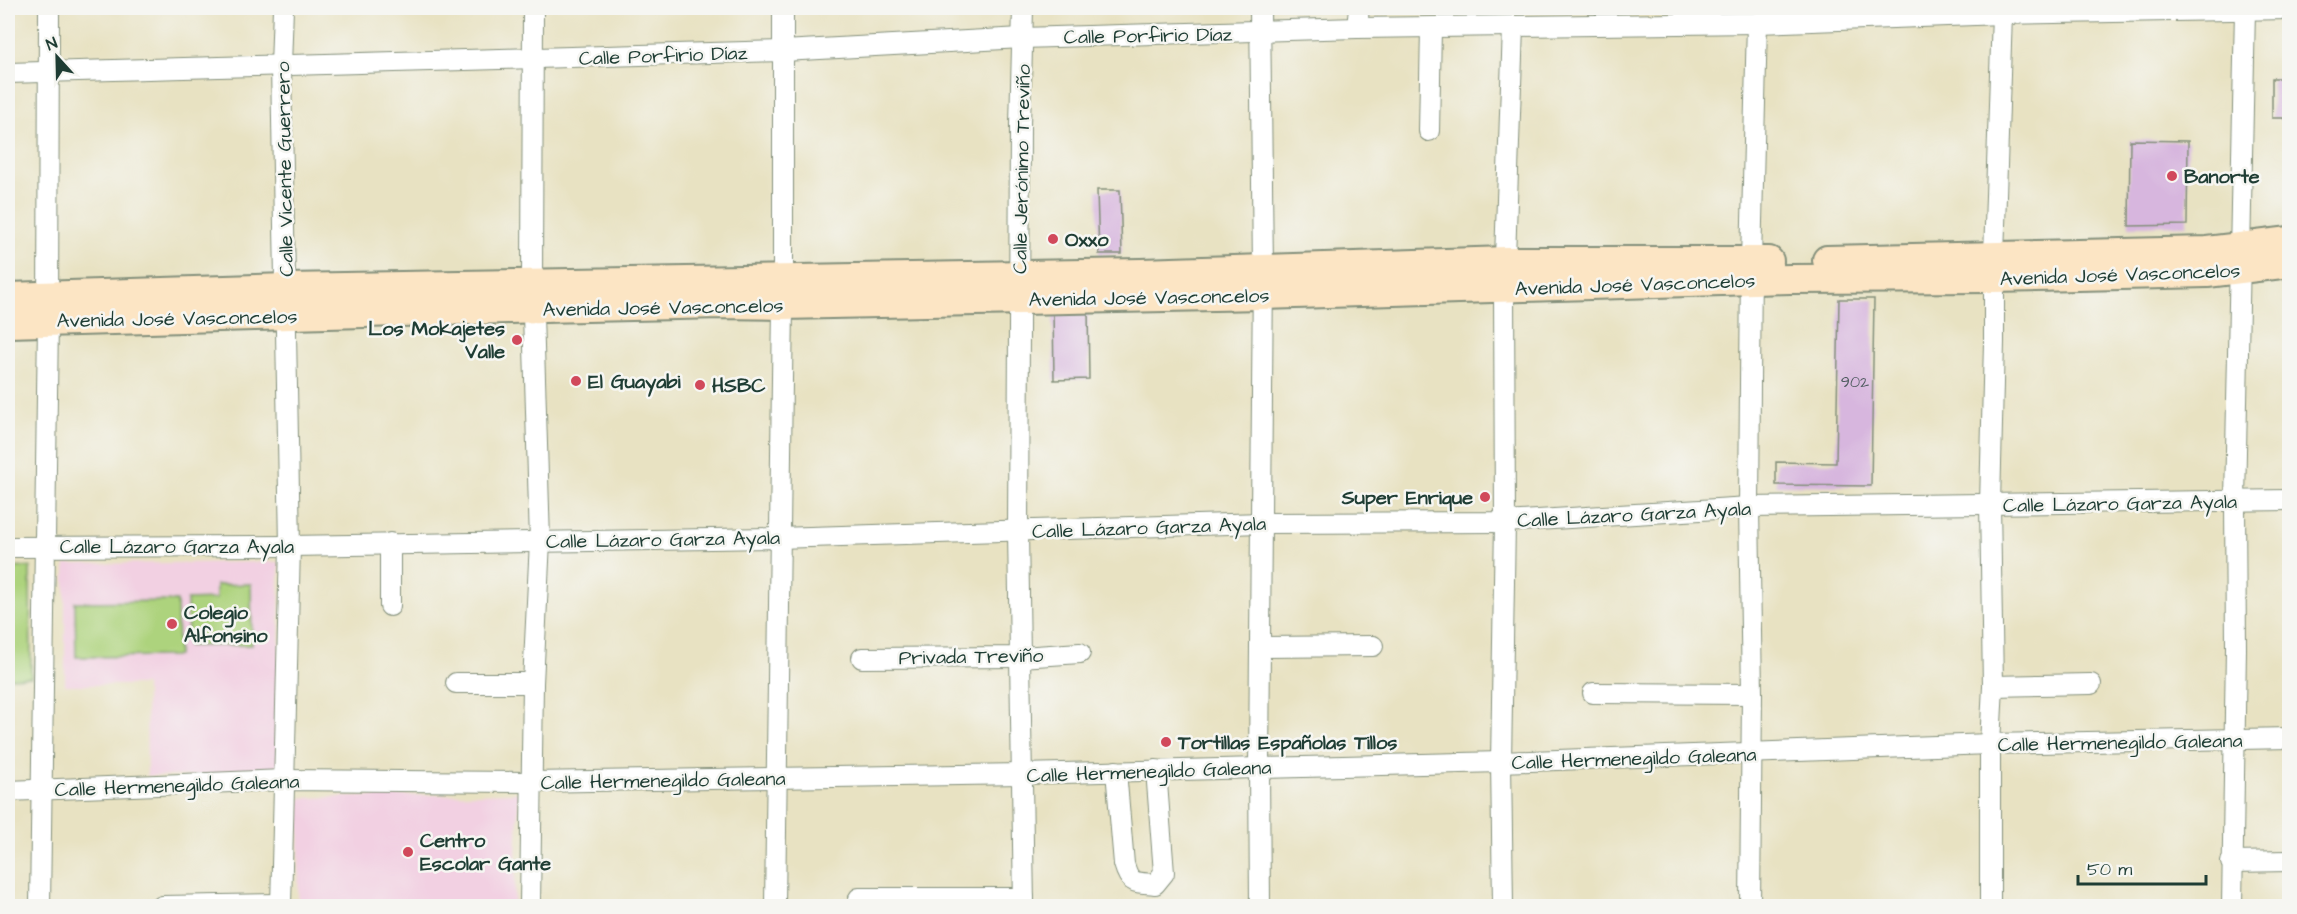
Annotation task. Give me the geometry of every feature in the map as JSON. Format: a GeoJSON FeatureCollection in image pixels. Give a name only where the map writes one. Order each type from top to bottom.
{"type":"FeatureCollection","features":[{"type":"Feature","properties":{"kind":"main road","name":"Avenida José Vasconcelos"},"geometry":{"type":"LineString","coordinates":[[2239,260],[2289,241]]}},
{"type":"Feature","properties":{"kind":"main road","name":"Avenida José Vasconcelos"},"geometry":{"type":"LineString","coordinates":[[8,322],[48,309],[286,301],[533,296],[721,304],[782,292],[1262,282],[1505,274],[1994,267],[2207,251],[2239,260],[2289,263]]}},
{"type":"Feature","properties":{"kind":"main road","name":"Avenida José Vasconcelos"},"geometry":{"type":"LineString","coordinates":[[8,297],[48,309]]}},
{"type":"Feature","properties":{"kind":"street"},"geometry":{"type":"LineString","coordinates":[[40,906],[48,309],[49,8]]}},
{"type":"Feature","properties":{"kind":"street","name":"Calle Vicente Guerrero"},"geometry":{"type":"LineString","coordinates":[[281,905],[290,546],[281,66],[283,8]]}},
{"type":"Feature","properties":{"kind":"street"},"geometry":{"type":"LineString","coordinates":[[530,906],[533,683],[540,541],[533,296],[533,8]]}},
{"type":"Feature","properties":{"kind":"street"},"geometry":{"type":"LineString","coordinates":[[775,906],[783,8]]}},
{"type":"Feature","properties":{"kind":"street","name":"Calle Jerónimo Treviño"},"geometry":{"type":"LineString","coordinates":[[1023,8],[1018,532],[1024,902]]}},
{"type":"Feature","properties":{"kind":"street"},"geometry":{"type":"LineString","coordinates":[[1260,8],[1262,282],[1260,906]]}},
{"type":"Feature","properties":{"kind":"street"},"geometry":{"type":"LineString","coordinates":[[1357,28],[1359,8]]}},
{"type":"Feature","properties":{"kind":"street"},"geometry":{"type":"LineString","coordinates":[[1587,8],[1597,26]]}},
{"type":"Feature","properties":{"kind":"street"},"geometry":{"type":"LineString","coordinates":[[2232,906],[2236,648],[2235,501],[2245,9]]}},
{"type":"Feature","properties":{"kind":"street","name":"Calle Porfirio Díaz"},"geometry":{"type":"LineString","coordinates":[[8,73],[783,51],[1022,38],[1357,28],[1597,26],[2002,14],[2289,9]]}},
{"type":"Feature","properties":{"kind":"street"},"geometry":{"type":"LineString","coordinates":[[1990,906],[1990,744],[1993,686],[1990,504],[1994,267],[2002,14]]}},
{"type":"Feature","properties":{"kind":"street"},"geometry":{"type":"LineString","coordinates":[[1750,906],[1752,694],[1749,507],[1751,271],[1757,22]]}},
{"type":"Feature","properties":{"kind":"street"},"geometry":{"type":"LineString","coordinates":[[1503,906],[1501,762],[1505,522],[1505,274],[1513,27]]}},
{"type":"Feature","properties":{"kind":"street"},"geometry":{"type":"LineString","coordinates":[[1429,131],[1431,28]]}},
{"type":"Feature","properties":{"kind":"street","name":"Calle Lázaro Garza Ayala"},"geometry":{"type":"LineString","coordinates":[[8,547],[290,546],[778,538],[1262,523],[1505,522],[1749,507],[2289,500]]}},
{"type":"Feature","properties":{"kind":"street"},"geometry":{"type":"LineString","coordinates":[[390,543],[390,606]]}},
{"type":"Feature","properties":{"kind":"street"},"geometry":{"type":"LineString","coordinates":[[1261,647],[1373,646]]}},
{"type":"Feature","properties":{"kind":"street","name":"Privada Treviño"},"geometry":{"type":"LineString","coordinates":[[862,658],[1021,657],[1080,653]]}},
{"type":"Feature","properties":{"kind":"street"},"geometry":{"type":"LineString","coordinates":[[456,683],[533,683]]}},
{"type":"Feature","properties":{"kind":"street"},"geometry":{"type":"LineString","coordinates":[[1993,686],[2091,684]]}},
{"type":"Feature","properties":{"kind":"street"},"geometry":{"type":"LineString","coordinates":[[1593,693],[1752,694]]}},
{"type":"Feature","properties":{"kind":"street","name":"Calle Hermenegildo Galeana"},"geometry":{"type":"LineString","coordinates":[[8,791],[283,780],[532,782],[1023,774],[1501,762],[1990,744],[2289,738]]}},
{"type":"Feature","properties":{"kind":"street"},"geometry":{"type":"LineString","coordinates":[[1116,771],[1124,864],[1128,877],[1134,882],[1155,884],[1164,873],[1156,770]]}},
{"type":"Feature","properties":{"kind":"street"},"geometry":{"type":"LineString","coordinates":[[2232,862],[2289,861]]}},
{"type":"Feature","properties":{"kind":"street"},"geometry":{"type":"LineString","coordinates":[[859,898],[1024,902]]}},
{"type":"Feature","properties":{"kind":"street"},"geometry":{"type":"LineString","coordinates":[[162,906],[281,905]]}},
{"type":"Feature","properties":{"kind":"shaded area","name":"Colegio Alfonsino"},"geometry":{"type":"Polygon","coordinates":[[[279,562],[280,776],[147,776],[146,685],[65,685],[65,564],[279,562]]]}},
{"type":"Feature","properties":{"kind":"shaded area","name":"Centro Escolar Gante"},"geometry":{"type":"Polygon","coordinates":[[[519,793],[514,906],[298,906],[300,798],[519,793]]]}},
{"type":"Feature","properties":{"kind":"green space"},"geometry":{"type":"Polygon","coordinates":[[[30,567],[31,677],[8,678],[8,568],[30,567]]]}},
{"type":"Feature","properties":{"kind":"green space"},"geometry":{"type":"Polygon","coordinates":[[[251,584],[252,645],[188,646],[187,600],[216,599],[216,585],[251,584]]]}},
{"type":"Feature","properties":{"kind":"green space"},"geometry":{"type":"Polygon","coordinates":[[[177,601],[178,656],[76,657],[75,602],[177,601]]]}},
{"type":"Feature","properties":{"kind":"building"},"geometry":{"type":"Polygon","coordinates":[[[2290,73],[2290,126],[2283,118],[2272,118],[2272,78],[2282,78],[2290,73]]]}},
{"type":"Feature","properties":{"kind":"building"},"geometry":{"type":"Polygon","coordinates":[[[2130,140],[2188,141],[2187,225],[2129,226],[2130,140]]]}},
{"type":"Feature","properties":{"kind":"building","name":"Oxxo"},"geometry":{"type":"Polygon","coordinates":[[[1097,190],[1120,190],[1122,254],[1099,254],[1097,190]]]}},
{"type":"Feature","properties":{"kind":"building"},"geometry":{"type":"Polygon","coordinates":[[[1839,299],[1874,299],[1871,486],[1776,485],[1776,462],[1836,463],[1839,299]]]}},
{"type":"Feature","properties":{"kind":"building"},"geometry":{"type":"Polygon","coordinates":[[[1088,308],[1089,379],[1054,380],[1053,309],[1088,308]]]}},
{"type":"Feature","properties":{"kind":"place","name":"Banorte"},"geometry":{"type":"Point","coordinates":[2172,176]}},
{"type":"Feature","properties":{"kind":"place","name":"Oxxo"},"geometry":{"type":"Point","coordinates":[1053,239]}},
{"type":"Feature","properties":{"kind":"place","name":"Los Mokajetes Valle"},"geometry":{"type":"Point","coordinates":[517,340]}},
{"type":"Feature","properties":{"kind":"place","name":"El Guayabi"},"geometry":{"type":"Point","coordinates":[576,381]}},
{"type":"Feature","properties":{"kind":"place","name":"HSBC"},"geometry":{"type":"Point","coordinates":[700,385]}},
{"type":"Feature","properties":{"kind":"place","name":"Super Enrique"},"geometry":{"type":"Point","coordinates":[1485,497]}},
{"type":"Feature","properties":{"kind":"place","name":"Colegio Alfonsino"},"geometry":{"type":"Point","coordinates":[172,624]}},
{"type":"Feature","properties":{"kind":"place","name":"Tortillas Españolas Tillos"},"geometry":{"type":"Point","coordinates":[1166,742]}},
{"type":"Feature","properties":{"kind":"place","name":"Centro Escolar Gante"},"geometry":{"type":"Point","coordinates":[408,852]}}]}
